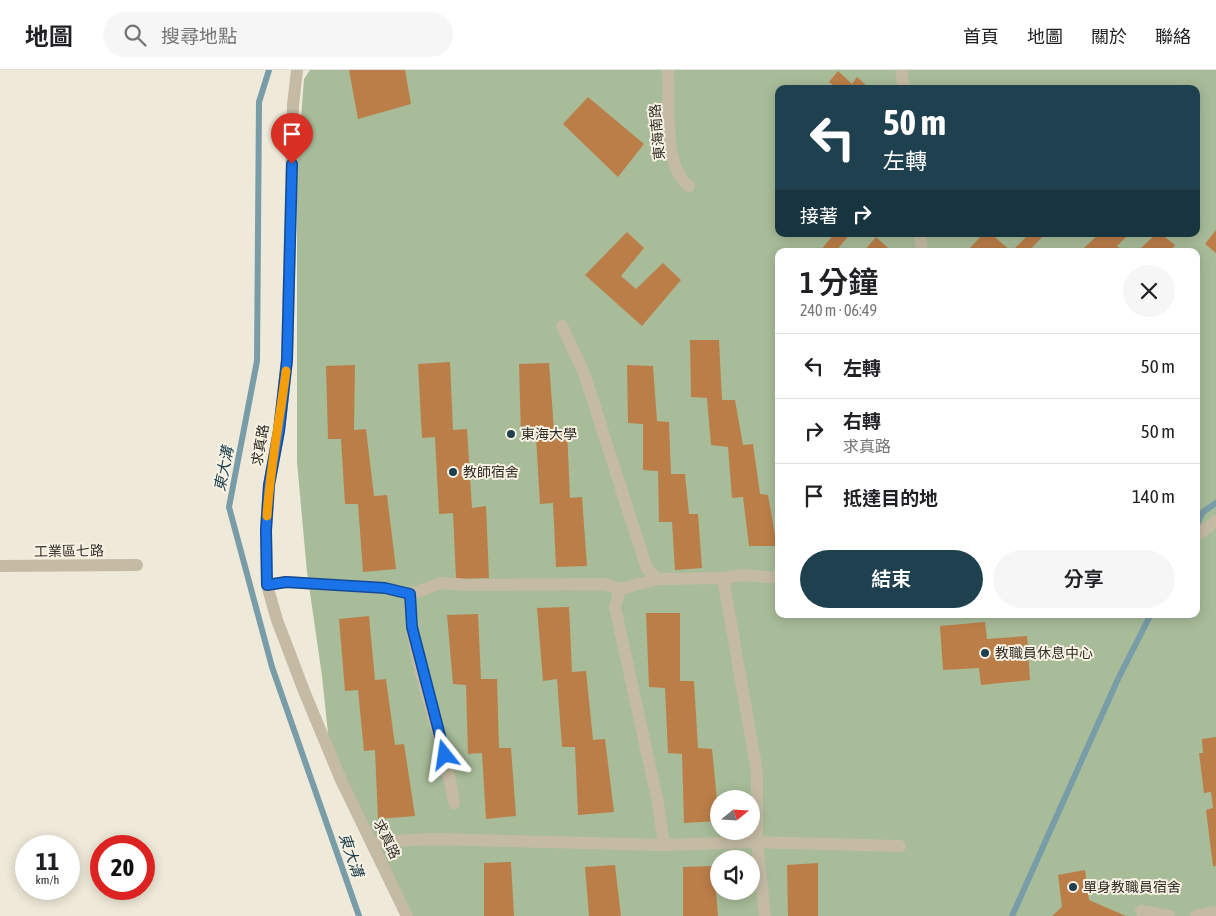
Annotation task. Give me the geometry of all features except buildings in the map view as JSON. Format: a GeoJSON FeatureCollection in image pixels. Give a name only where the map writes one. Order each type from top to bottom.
{"type":"FeatureCollection","features":[{"type":"Feature","properties":{"kind":"street","name":"求真路"},"geometry":{"type":"LineString","coordinates":[[298,70],[293,105],[287,360],[279,431],[269,485],[266,530],[267,585],[277,620],[341,780],[373,842],[407,916]]}},
{"type":"Feature","properties":{"kind":"street","name":"東海南路"},"geometry":{"type":"LineString","coordinates":[[668,70],[670,144],[680,180],[689,186]]}},
{"type":"Feature","properties":{"kind":"street"},"geometry":{"type":"LineString","coordinates":[[901,70],[903,85]]}},
{"type":"Feature","properties":{"kind":"street"},"geometry":{"type":"LineString","coordinates":[[562,326],[584,373],[647,569],[658,579]]}},
{"type":"Feature","properties":{"kind":"street"},"geometry":{"type":"LineString","coordinates":[[1200,533],[1216,522]]}},
{"type":"Feature","properties":{"kind":"street","name":"工業區七路"},"geometry":{"type":"LineString","coordinates":[[0,566],[137,565]]}},
{"type":"Feature","properties":{"kind":"street"},"geometry":{"type":"LineString","coordinates":[[267,585],[286,582],[385,588],[410,594],[442,583],[469,585],[604,584],[620,589],[658,579],[724,578],[744,575],[775,578]]}},
{"type":"Feature","properties":{"kind":"street"},"geometry":{"type":"LineString","coordinates":[[724,578],[757,772],[757,842],[765,916]]}},
{"type":"Feature","properties":{"kind":"street"},"geometry":{"type":"LineString","coordinates":[[620,589],[615,606],[658,803],[664,845]]}},
{"type":"Feature","properties":{"kind":"street"},"geometry":{"type":"LineString","coordinates":[[410,594],[412,627],[450,773],[454,802]]}},
{"type":"Feature","properties":{"kind":"street"},"geometry":{"type":"LineString","coordinates":[[373,842],[434,839],[664,845],[757,842],[900,846]]}},
{"type":"Feature","properties":{"kind":"street"},"geometry":{"type":"LineString","coordinates":[[1141,911],[1169,916]]}},
{"type":"Feature","properties":{"kind":"street"},"geometry":{"type":"LineString","coordinates":[[1196,916],[1216,912]]}},
{"type":"Feature","properties":{"kind":"green space","name":"東海大學"},"geometry":{"type":"Polygon","coordinates":[[[310,70],[1216,70],[1216,916],[413,916],[403,902],[329,743],[322,676],[307,572],[297,462],[297,172],[304,79],[310,70]]]}},
{"type":"Feature","properties":{"kind":"waterway","name":"東大溝"},"geometry":{"type":"LineString","coordinates":[[269,70],[259,102],[257,361],[229,507],[272,667],[359,916]]}},
{"type":"Feature","properties":{"kind":"waterway"},"geometry":{"type":"LineString","coordinates":[[1200,518],[1203,512],[1216,503]]}},
{"type":"Feature","properties":{"kind":"waterway"},"geometry":{"type":"LineString","coordinates":[[1012,916],[1118,679],[1149,618]]}},
{"type":"Feature","properties":{"kind":"slow traffic"},"geometry":{"type":"LineString","coordinates":[[267,516],[269,485],[279,431],[286,371]]}},
{"type":"Feature","properties":{"kind":"place","name":"東海大學"},"geometry":{"type":"Point","coordinates":[511,434]}},
{"type":"Feature","properties":{"kind":"place","name":"教師宿舍"},"geometry":{"type":"Point","coordinates":[453,472]}},
{"type":"Feature","properties":{"kind":"place","name":"教職員休息中心"},"geometry":{"type":"Point","coordinates":[985,653]}},
{"type":"Feature","properties":{"kind":"place","name":"單身教職員宿舍"},"geometry":{"type":"Point","coordinates":[1073,887]}},
{"type":"Feature","properties":{"kind":"route"},"geometry":{"type":"LineString","coordinates":[[292,164],[287,360],[279,431],[269,485],[266,530],[267,585],[286,582],[316,586],[385,588],[400,590],[410,594],[412,627],[445,755]]}}]}
